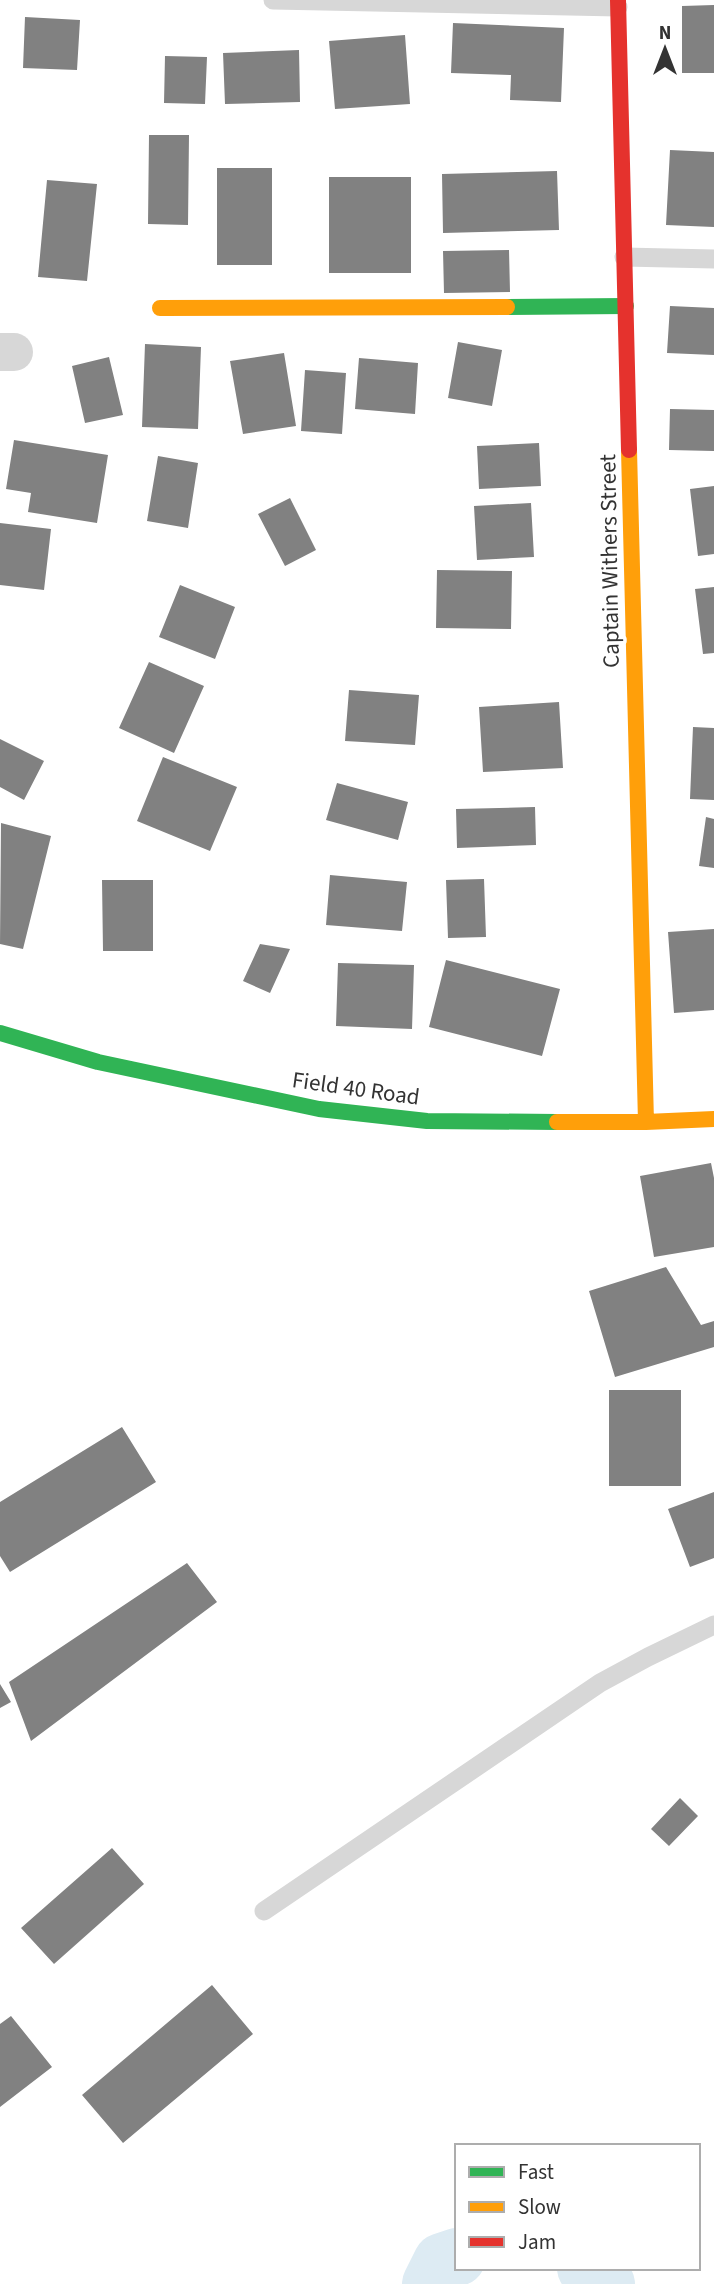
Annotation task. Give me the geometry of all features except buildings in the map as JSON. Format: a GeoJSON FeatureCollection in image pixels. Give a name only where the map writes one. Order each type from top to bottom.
{"type":"FeatureCollection","features":[{"type":"Feature","properties":{"kind":"street","name":"Captain Withers Street"},"geometry":{"type":"LineString","coordinates":[[618,4],[646,1122]]}},
{"type":"Feature","properties":{"kind":"street"},"geometry":{"type":"LineString","coordinates":[[160,308],[626,306]]}},
{"type":"Feature","properties":{"kind":"street","name":"Field 40 Road"},"geometry":{"type":"LineString","coordinates":[[0,1033],[98,1062],[320,1109],[427,1121],[646,1122],[714,1119]]}},
{"type":"Feature","properties":{"kind":"lane"},"geometry":{"type":"LineString","coordinates":[[273,0],[618,4]]}},
{"type":"Feature","properties":{"kind":"lane"},"geometry":{"type":"LineString","coordinates":[[624,257],[714,259]]}},
{"type":"Feature","properties":{"kind":"lane"},"geometry":{"type":"LineString","coordinates":[[264,1911],[600,1683],[714,1625]]}},
{"type":"Feature","properties":{"kind":"waterway"},"geometry":{"type":"LineString","coordinates":[[431,2284],[442,2262],[455,2258]]}},
{"type":"Feature","properties":{"kind":"waterway"},"geometry":{"type":"LineString","coordinates":[[588,2270],[606,2284]]}},
{"type":"Feature","properties":{"kind":"traffic: fast"},"geometry":{"type":"LineString","coordinates":[[507,307],[626,306]]}},
{"type":"Feature","properties":{"kind":"traffic: fast"},"geometry":{"type":"LineString","coordinates":[[0,1033],[98,1062],[319,1109],[427,1121],[557,1122]]}},
{"type":"Feature","properties":{"kind":"traffic: slow"},"geometry":{"type":"LineString","coordinates":[[160,308],[507,307]]}},
{"type":"Feature","properties":{"kind":"traffic: slow"},"geometry":{"type":"LineString","coordinates":[[629,450],[646,1122]]}},
{"type":"Feature","properties":{"kind":"traffic: slow"},"geometry":{"type":"LineString","coordinates":[[557,1122],[714,1119]]}},
{"type":"Feature","properties":{"kind":"traffic: jam"},"geometry":{"type":"LineString","coordinates":[[618,0],[629,450]]}}]}
